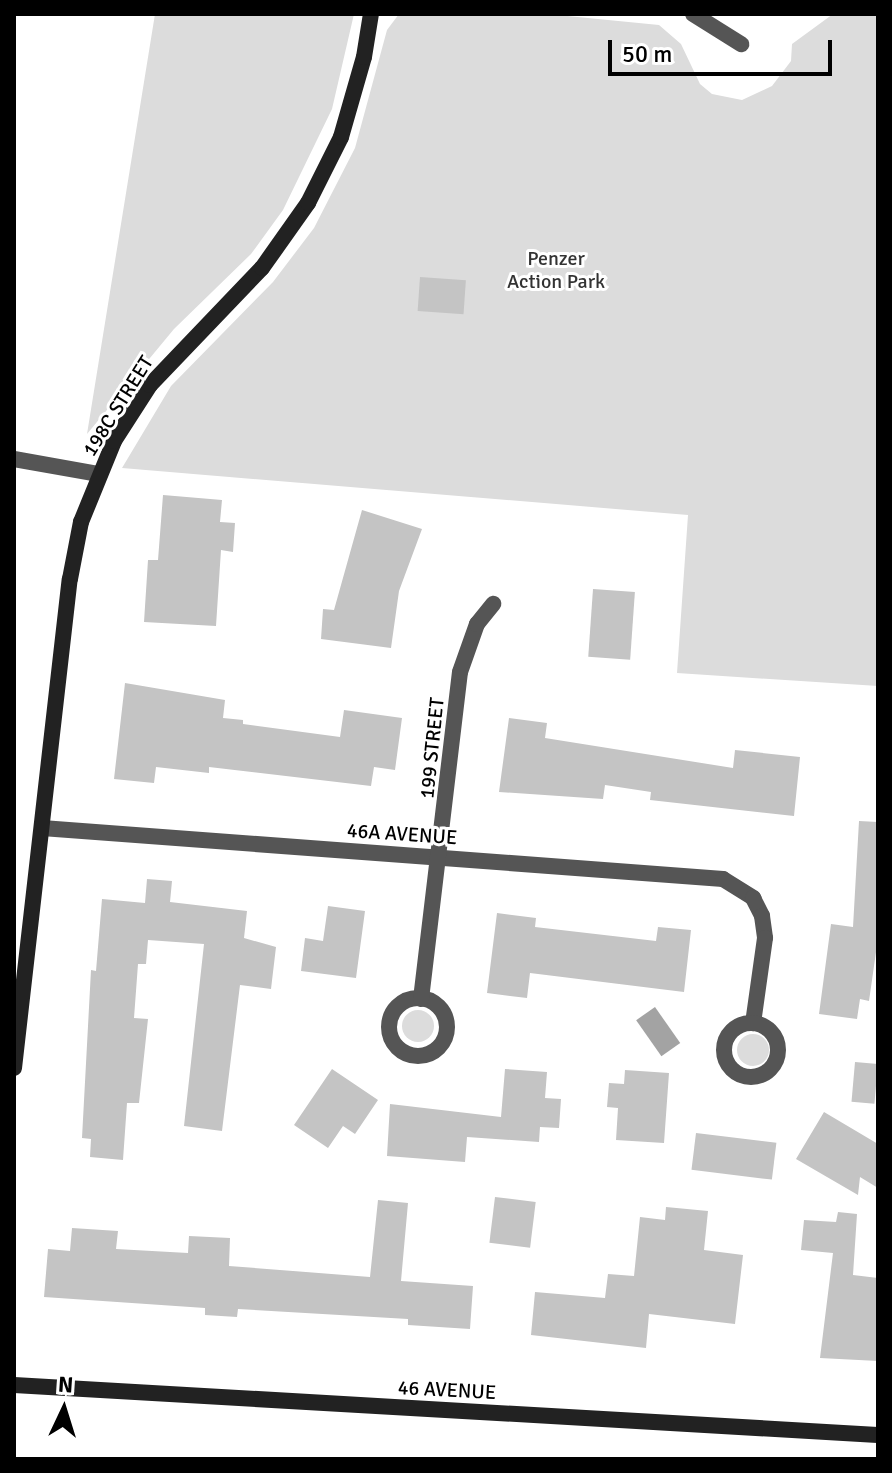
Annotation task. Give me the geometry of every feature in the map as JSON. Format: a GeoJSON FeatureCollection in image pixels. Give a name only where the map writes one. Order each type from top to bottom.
{"type":"FeatureCollection","features":[{"type":"Feature","properties":{"kind":"street","name":"198C STREET"},"geometry":{"type":"LineString","coordinates":[[14,1068],[70,579],[98,474],[150,385],[262,268],[308,203],[345,125],[371,14]]}},
{"type":"Feature","properties":{"kind":"street"},"geometry":{"type":"LineString","coordinates":[[693,14],[741,44]]}},
{"type":"Feature","properties":{"kind":"street"},"geometry":{"type":"LineString","coordinates":[[14,459],[98,474]]}},
{"type":"Feature","properties":{"kind":"street","name":"199 STREET"},"geometry":{"type":"LineString","coordinates":[[421,999],[460,672],[477,624],[493,604]]}},
{"type":"Feature","properties":{"kind":"street","name":"46A AVENUE"},"geometry":{"type":"LineString","coordinates":[[42,828],[708,876],[738,885],[753,898],[765,938],[753,1023]]}},
{"type":"Feature","properties":{"kind":"street","name":"46 AVENUE"},"geometry":{"type":"LineString","coordinates":[[14,1385],[878,1435]]}},
{"type":"Feature","properties":{"kind":"green space"},"geometry":{"type":"Polygon","coordinates":[[[155,14],[354,14],[332,109],[283,210],[251,254],[174,329],[87,434],[155,14]]]}},
{"type":"Feature","properties":{"kind":"green space","name":"Penzer Action Park"},"geometry":{"type":"Polygon","coordinates":[[[399,14],[547,14],[659,25],[681,44],[700,84],[712,94],[742,100],[772,86],[791,61],[792,44],[833,14],[878,14],[878,686],[677,673],[688,515],[122,468],[171,386],[273,282],[314,228],[355,148],[387,30],[399,14]]]}},
{"type":"Feature","properties":{"kind":"green space"},"geometry":{"type":"Polygon","coordinates":[[[418,1010],[430,1014],[434,1026],[430,1038],[418,1042],[406,1038],[402,1026],[406,1014],[418,1010]]]}},
{"type":"Feature","properties":{"kind":"green space"},"geometry":{"type":"Polygon","coordinates":[[[753,1034],[764,1039],[769,1050],[764,1061],[753,1066],[742,1061],[737,1050],[742,1039],[753,1034]]]}},
{"type":"Feature","properties":{"kind":"shaded area"},"geometry":{"type":"Polygon","coordinates":[[[655,1007],[680,1043],[661,1056],[636,1020],[655,1007]]]}},
{"type":"Feature","properties":{"kind":"building"},"geometry":{"type":"Polygon","coordinates":[[[420,277],[466,280],[464,314],[418,311],[420,277]]]}},
{"type":"Feature","properties":{"kind":"building"},"geometry":{"type":"Polygon","coordinates":[[[163,495],[222,500],[220,522],[235,523],[233,552],[221,550],[216,626],[144,622],[148,560],[158,560],[163,495]]]}},
{"type":"Feature","properties":{"kind":"building"},"geometry":{"type":"Polygon","coordinates":[[[362,510],[422,529],[399,591],[391,648],[321,639],[323,609],[334,610],[362,510]]]}},
{"type":"Feature","properties":{"kind":"building"},"geometry":{"type":"Polygon","coordinates":[[[593,589],[635,592],[630,660],[588,657],[593,589]]]}},
{"type":"Feature","properties":{"kind":"building"},"geometry":{"type":"Polygon","coordinates":[[[125,683],[225,700],[223,718],[243,720],[243,724],[340,737],[344,710],[402,718],[395,770],[374,767],[371,786],[209,767],[209,773],[156,767],[154,783],[114,779],[125,683]]]}},
{"type":"Feature","properties":{"kind":"building"},"geometry":{"type":"Polygon","coordinates":[[[509,718],[547,723],[545,738],[733,768],[735,750],[800,757],[794,816],[650,800],[651,792],[605,785],[603,799],[499,792],[509,718]]]}},
{"type":"Feature","properties":{"kind":"building"},"geometry":{"type":"Polygon","coordinates":[[[859,821],[878,822],[878,938],[869,1001],[860,999],[857,1019],[819,1014],[831,924],[853,927],[859,821]]]}},
{"type":"Feature","properties":{"kind":"building"},"geometry":{"type":"Polygon","coordinates":[[[147,879],[172,881],[170,902],[247,911],[244,938],[276,947],[271,989],[240,985],[222,1131],[184,1126],[204,944],[148,940],[146,964],[138,964],[134,1018],[148,1019],[139,1103],[127,1103],[123,1160],[90,1157],[91,1139],[82,1138],[91,970],[96,971],[102,899],[145,903],[147,879]]]}},
{"type":"Feature","properties":{"kind":"building"},"geometry":{"type":"Polygon","coordinates":[[[328,906],[365,911],[356,978],[301,971],[305,938],[323,941],[328,906]]]}},
{"type":"Feature","properties":{"kind":"building"},"geometry":{"type":"Polygon","coordinates":[[[497,913],[536,918],[535,927],[656,941],[658,927],[691,930],[684,992],[530,973],[527,998],[487,993],[497,913]]]}},
{"type":"Feature","properties":{"kind":"building"},"geometry":{"type":"Polygon","coordinates":[[[855,1062],[878,1064],[874,1104],[852,1102],[855,1062]]]}},
{"type":"Feature","properties":{"kind":"building"},"geometry":{"type":"Polygon","coordinates":[[[332,1069],[378,1100],[355,1134],[343,1126],[328,1148],[294,1125],[332,1069]]]}},
{"type":"Feature","properties":{"kind":"building"},"geometry":{"type":"Polygon","coordinates":[[[505,1069],[547,1072],[545,1098],[561,1099],[559,1128],[540,1127],[539,1142],[467,1137],[465,1162],[387,1156],[390,1104],[501,1117],[505,1069]]]}},
{"type":"Feature","properties":{"kind":"building"},"geometry":{"type":"Polygon","coordinates":[[[625,1070],[669,1073],[664,1143],[616,1140],[618,1108],[607,1107],[609,1083],[624,1084],[625,1070]]]}},
{"type":"Feature","properties":{"kind":"building"},"geometry":{"type":"Polygon","coordinates":[[[824,1112],[878,1144],[878,1188],[860,1177],[858,1195],[796,1159],[824,1112]]]}},
{"type":"Feature","properties":{"kind":"building"},"geometry":{"type":"Polygon","coordinates":[[[696,1133],[776,1143],[772,1180],[691,1170],[696,1133]]]}},
{"type":"Feature","properties":{"kind":"building"},"geometry":{"type":"Polygon","coordinates":[[[495,1197],[536,1202],[530,1248],[489,1243],[495,1197]]]}},
{"type":"Feature","properties":{"kind":"building"},"geometry":{"type":"Polygon","coordinates":[[[378,1200],[408,1203],[401,1281],[473,1286],[470,1329],[408,1325],[408,1319],[238,1309],[237,1317],[205,1315],[205,1308],[44,1297],[48,1249],[70,1251],[72,1228],[118,1231],[116,1249],[188,1253],[189,1236],[230,1238],[229,1266],[370,1277],[378,1200]]]}},
{"type":"Feature","properties":{"kind":"building"},"geometry":{"type":"Polygon","coordinates":[[[666,1207],[708,1211],[704,1250],[743,1255],[735,1324],[649,1314],[646,1348],[531,1335],[535,1292],[605,1298],[608,1274],[634,1276],[640,1217],[665,1220],[666,1207]]]}},
{"type":"Feature","properties":{"kind":"building"},"geometry":{"type":"Polygon","coordinates":[[[838,1212],[857,1214],[853,1275],[878,1278],[878,1361],[820,1358],[833,1253],[801,1250],[804,1220],[836,1222],[838,1212]]]}}]}
